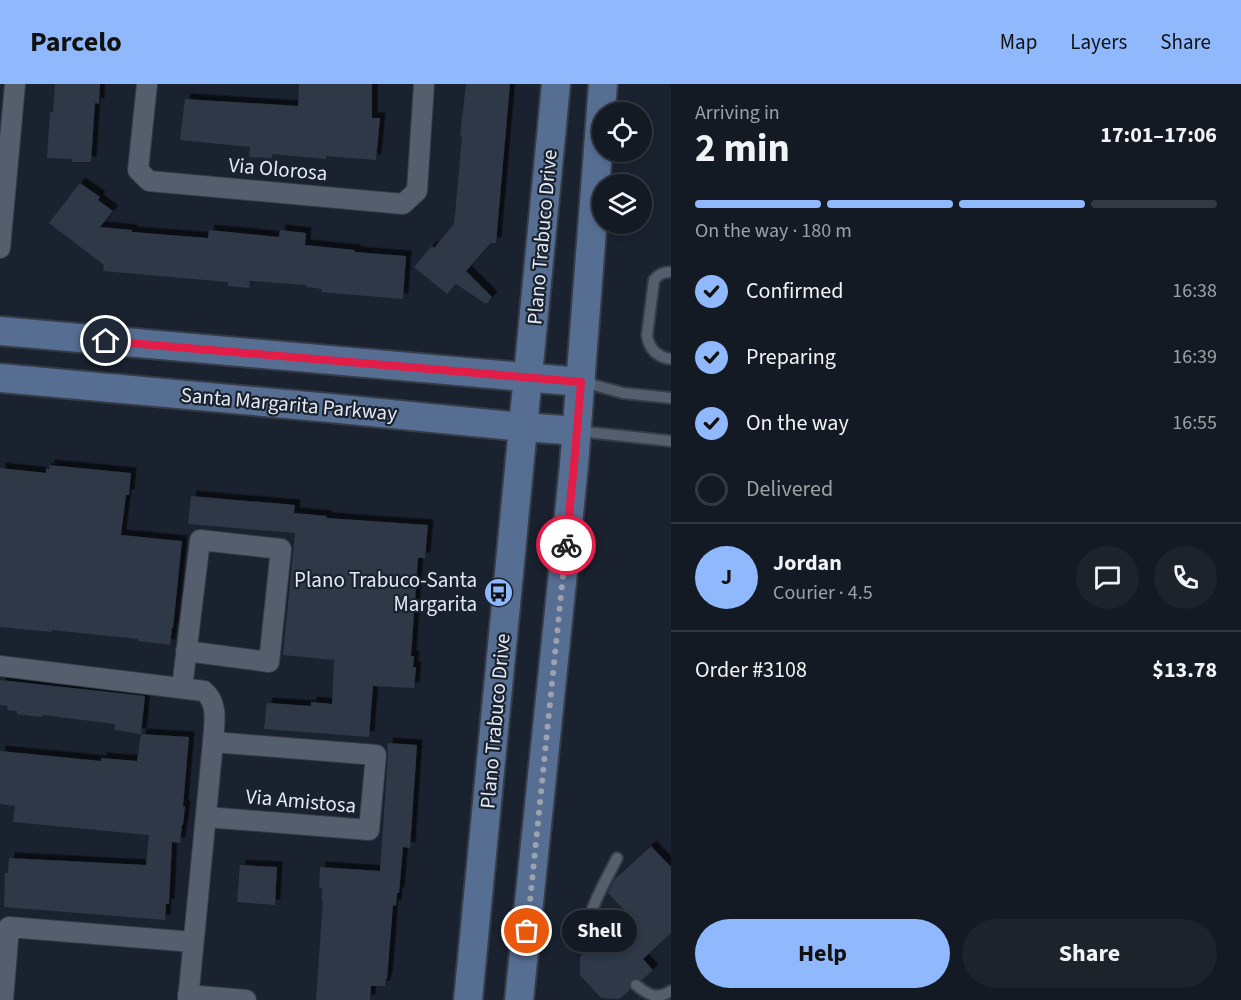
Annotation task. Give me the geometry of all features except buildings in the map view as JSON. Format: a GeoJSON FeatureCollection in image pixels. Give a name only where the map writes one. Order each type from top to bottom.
{"type":"FeatureCollection","features":[{"type":"Feature","properties":{"kind":"main road","name":"Plano Trabuco Drive"},"geometry":{"type":"LineString","coordinates":[[468,1000],[556,84]]}},
{"type":"Feature","properties":{"kind":"main road"},"geometry":{"type":"LineString","coordinates":[[519,1000],[536,851],[577,431],[603,84]]}},
{"type":"Feature","properties":{"kind":"main road"},"geometry":{"type":"LineString","coordinates":[[0,331],[581,382]]}},
{"type":"Feature","properties":{"kind":"main road","name":"Santa Margarita Parkway"},"geometry":{"type":"LineString","coordinates":[[0,378],[577,431]]}},
{"type":"Feature","properties":{"kind":"street"},"geometry":{"type":"LineString","coordinates":[[0,248],[15,84]]}},
{"type":"Feature","properties":{"kind":"street","name":"Via Olorosa"},"geometry":{"type":"LineString","coordinates":[[147,84],[138,170],[149,182],[403,204],[417,191],[424,84]]}},
{"type":"Feature","properties":{"kind":"street"},"geometry":{"type":"LineString","coordinates":[[182,688],[186,651],[200,540],[281,549],[270,662],[186,651]]}},
{"type":"Feature","properties":{"kind":"street"},"geometry":{"type":"LineString","coordinates":[[0,666],[204,691],[209,695],[215,708],[213,742],[188,997],[246,1000]]}},
{"type":"Feature","properties":{"kind":"street","name":"Via Amistosa"},"geometry":{"type":"LineString","coordinates":[[206,817],[369,830],[376,755],[213,742]]}},
{"type":"Feature","properties":{"kind":"street"},"geometry":{"type":"LineString","coordinates":[[3,1000],[9,927],[193,942]]}},
{"type":"Feature","properties":{"kind":"lane"},"geometry":{"type":"LineString","coordinates":[[671,272],[658,275],[654,280],[647,335],[650,347],[655,353],[671,359]]}},
{"type":"Feature","properties":{"kind":"lane"},"geometry":{"type":"LineString","coordinates":[[581,382],[623,393],[671,398]]}},
{"type":"Feature","properties":{"kind":"lane"},"geometry":{"type":"LineString","coordinates":[[577,431],[671,441]]}},
{"type":"Feature","properties":{"kind":"lane"},"geometry":{"type":"LineString","coordinates":[[594,940],[589,932],[589,920],[617,858]]}},
{"type":"Feature","properties":{"kind":"lane"},"geometry":{"type":"LineString","coordinates":[[636,985],[648,995],[659,997],[671,991]]}},
{"type":"Feature","properties":{"kind":"way so far"},"geometry":{"type":"LineString","coordinates":[[527,931],[566,545]]}},
{"type":"Feature","properties":{"kind":"place","name":"Plano Trabuco-Santa Margarita"},"geometry":{"type":"Point","coordinates":[498,592]}},
{"type":"Feature","properties":{"kind":"place","name":"Shell"},"geometry":{"type":"Point","coordinates":[527,931]}},
{"type":"Feature","properties":{"kind":"route"},"geometry":{"type":"LineString","coordinates":[[106,341],[581,382],[566,545]]}}]}
